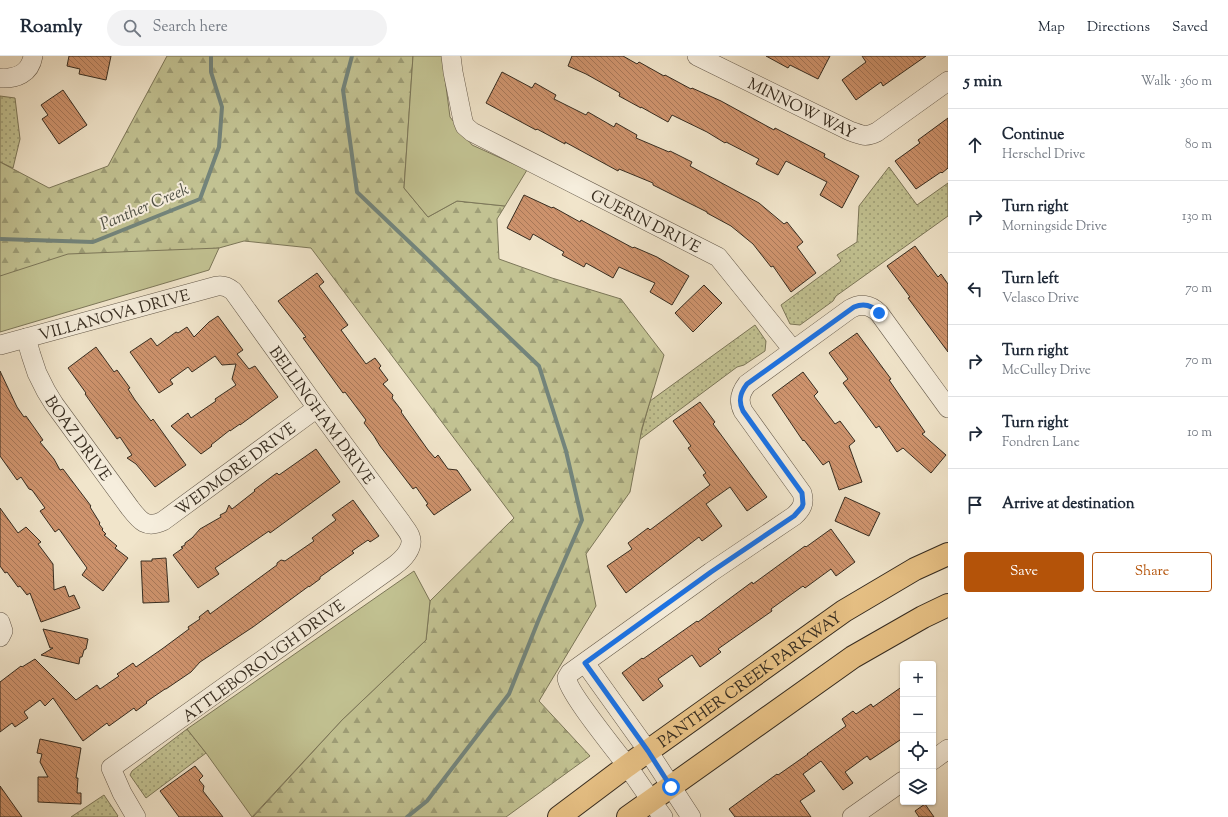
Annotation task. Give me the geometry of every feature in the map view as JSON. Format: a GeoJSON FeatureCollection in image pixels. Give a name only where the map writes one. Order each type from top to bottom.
{"type":"FeatureCollection","features":[{"type":"Feature","properties":{"kind":"main road","name":"PANTHER CREEK PARKWAY"},"geometry":{"type":"LineString","coordinates":[[559,817],[627,766],[844,611],[915,569],[948,554]]}},
{"type":"Feature","properties":{"kind":"main road"},"geometry":{"type":"LineString","coordinates":[[628,817],[657,809],[671,787],[853,657],[923,617],[948,605]]}},
{"type":"Feature","properties":{"kind":"street","name":"GUERIN DRIVE"},"geometry":{"type":"LineString","coordinates":[[451,56],[452,72],[463,121],[468,129],[718,257],[793,350]]}},
{"type":"Feature","properties":{"kind":"street","name":"MINNOW WAY"},"geometry":{"type":"LineString","coordinates":[[697,56],[850,131],[865,136],[870,136],[877,132],[948,81]]}},
{"type":"Feature","properties":{"kind":"street"},"geometry":{"type":"LineString","coordinates":[[0,78],[16,78],[30,63]]}},
{"type":"Feature","properties":{"kind":"street","name":"VILLANOVA DRIVE"},"geometry":{"type":"LineString","coordinates":[[0,345],[217,286],[227,287]]}},
{"type":"Feature","properties":{"kind":"street","name":"BELLINGHAM DRIVE"},"geometry":{"type":"LineString","coordinates":[[227,287],[233,291],[408,532],[411,537],[410,547]]}},
{"type":"Feature","properties":{"kind":"street"},"geometry":{"type":"LineString","coordinates":[[657,809],[587,713],[569,685],[567,678],[577,668],[711,572],[790,519],[800,510],[803,504],[802,493],[743,411],[739,400],[741,392],[747,384],[854,307],[859,305],[867,305],[879,313],[948,408]]}},
{"type":"Feature","properties":{"kind":"street","name":"BOAZ DRIVE"},"geometry":{"type":"LineString","coordinates":[[26,338],[30,355],[37,373],[54,404],[137,518],[144,523],[151,524]]}},
{"type":"Feature","properties":{"kind":"street","name":"WEDMORE DRIVE"},"geometry":{"type":"LineString","coordinates":[[151,524],[156,524],[172,515],[317,408]]}},
{"type":"Feature","properties":{"kind":"street","name":"ATTLEBOROUGH DRIVE"},"geometry":{"type":"LineString","coordinates":[[136,817],[122,793],[111,768],[394,566],[401,560],[410,547]]}},
{"type":"Feature","properties":{"kind":"street"},"geometry":{"type":"LineString","coordinates":[[577,668],[648,751],[691,817]]}},
{"type":"Feature","properties":{"kind":"street"},"geometry":{"type":"LineString","coordinates":[[936,758],[948,749]]}},
{"type":"Feature","properties":{"kind":"street"},"geometry":{"type":"LineString","coordinates":[[852,817],[900,783]]}},
{"type":"Feature","properties":{"kind":"green space"},"geometry":{"type":"Polygon","coordinates":[[[167,56],[413,56],[404,188],[428,217],[457,201],[505,206],[497,219],[499,259],[552,278],[621,299],[664,355],[642,428],[630,492],[586,554],[596,606],[539,701],[590,756],[506,817],[253,817],[342,720],[426,640],[430,601],[514,518],[311,248],[244,241],[219,248],[0,276],[0,162],[49,188],[108,166],[167,56]]]}},
{"type":"Feature","properties":{"kind":"green space"},"geometry":{"type":"Polygon","coordinates":[[[413,56],[442,56],[450,117],[472,145],[527,170],[505,206],[457,201],[428,217],[404,188],[413,56]]]}},
{"type":"Feature","properties":{"kind":"green space"},"geometry":{"type":"Polygon","coordinates":[[[0,96],[15,98],[20,139],[13,168],[0,162],[0,96]]]}},
{"type":"Feature","properties":{"kind":"green space"},"geometry":{"type":"Polygon","coordinates":[[[889,167],[917,205],[948,183],[948,216],[836,296],[833,301],[800,325],[790,324],[781,305],[841,261],[837,255],[857,242],[859,206],[889,167]]]}},
{"type":"Feature","properties":{"kind":"green space"},"geometry":{"type":"Polygon","coordinates":[[[219,248],[209,270],[0,332],[0,276],[68,254],[219,248]]]}},
{"type":"Feature","properties":{"kind":"green space"},"geometry":{"type":"Polygon","coordinates":[[[755,325],[766,341],[765,351],[744,365],[737,367],[639,440],[650,401],[755,325]]]}},
{"type":"Feature","properties":{"kind":"green space"},"geometry":{"type":"Polygon","coordinates":[[[414,571],[430,601],[426,640],[342,720],[252,817],[187,729],[414,571]]]}},
{"type":"Feature","properties":{"kind":"green space"},"geometry":{"type":"Polygon","coordinates":[[[187,729],[206,753],[146,798],[130,775],[132,771],[187,729]]]}},
{"type":"Feature","properties":{"kind":"green space"},"geometry":{"type":"Polygon","coordinates":[[[104,795],[118,816],[117,817],[71,817],[104,795]]]}},
{"type":"Feature","properties":{"kind":"building"},"geometry":{"type":"Polygon","coordinates":[[[69,56],[111,56],[106,80],[79,74],[80,69],[67,66],[69,56]]]}},
{"type":"Feature","properties":{"kind":"building"},"geometry":{"type":"Polygon","coordinates":[[[572,56],[623,56],[637,64],[639,62],[691,89],[692,88],[721,101],[774,130],[775,128],[825,154],[824,157],[859,176],[842,208],[820,195],[827,182],[786,161],[778,175],[756,164],[759,159],[672,115],[668,122],[619,96],[620,93],[568,66],[572,56]]]}},
{"type":"Feature","properties":{"kind":"building"},"geometry":{"type":"Polygon","coordinates":[[[766,56],[830,56],[818,79],[790,65],[788,68],[766,56]]]}},
{"type":"Feature","properties":{"kind":"building"},"geometry":{"type":"Polygon","coordinates":[[[862,56],[926,56],[883,86],[881,82],[856,100],[842,80],[866,62],[862,56]]]}},
{"type":"Feature","properties":{"kind":"building"},"geometry":{"type":"Polygon","coordinates":[[[502,72],[532,88],[535,83],[556,95],[554,99],[586,115],[588,112],[614,127],[616,123],[637,135],[636,138],[669,152],[670,151],[692,162],[690,166],[759,203],[784,224],[787,222],[803,242],[797,247],[816,273],[791,292],[773,266],[771,267],[753,244],[731,226],[707,212],[653,185],[653,183],[619,169],[618,171],[565,142],[565,144],[537,129],[536,130],[486,103],[502,72]]]}},
{"type":"Feature","properties":{"kind":"building"},"geometry":{"type":"Polygon","coordinates":[[[63,90],[87,125],[59,144],[42,119],[48,115],[41,105],[63,90]]]}},
{"type":"Feature","properties":{"kind":"building"},"geometry":{"type":"Polygon","coordinates":[[[948,118],[948,168],[916,189],[895,161],[920,143],[918,140],[948,118]]]}},
{"type":"Feature","properties":{"kind":"building"},"geometry":{"type":"Polygon","coordinates":[[[524,195],[552,208],[553,207],[580,222],[581,220],[633,248],[634,247],[657,257],[689,276],[672,305],[650,292],[655,283],[619,267],[613,278],[586,263],[584,267],[562,255],[564,252],[533,234],[530,240],[507,228],[524,195]]]}},
{"type":"Feature","properties":{"kind":"building"},"geometry":{"type":"Polygon","coordinates":[[[915,246],[938,277],[941,274],[948,284],[948,352],[908,298],[910,297],[887,266],[915,246]]]}},
{"type":"Feature","properties":{"kind":"building"},"geometry":{"type":"Polygon","coordinates":[[[317,273],[324,282],[319,286],[348,325],[341,330],[366,364],[375,358],[381,366],[379,368],[388,380],[383,384],[393,395],[392,398],[428,450],[435,458],[438,455],[448,469],[457,470],[471,490],[434,515],[426,505],[428,504],[416,487],[413,489],[380,446],[364,423],[366,420],[345,392],[343,393],[303,338],[306,337],[278,301],[317,273]]]}},
{"type":"Feature","properties":{"kind":"building"},"geometry":{"type":"Polygon","coordinates":[[[704,285],[722,303],[693,332],[675,313],[704,285]]]}},
{"type":"Feature","properties":{"kind":"building"},"geometry":{"type":"Polygon","coordinates":[[[218,316],[243,350],[237,354],[249,369],[255,366],[278,397],[240,425],[230,430],[201,454],[171,426],[188,413],[191,418],[236,385],[232,379],[236,364],[222,365],[215,356],[192,372],[188,367],[170,380],[173,384],[159,393],[130,352],[151,338],[157,346],[176,332],[178,333],[187,327],[194,337],[209,322],[218,316]]]}},
{"type":"Feature","properties":{"kind":"building"},"geometry":{"type":"Polygon","coordinates":[[[857,333],[891,379],[889,380],[925,432],[922,434],[946,455],[931,473],[903,448],[897,452],[879,426],[876,428],[843,383],[848,379],[829,353],[857,333]]]}},
{"type":"Feature","properties":{"kind":"building"},"geometry":{"type":"Polygon","coordinates":[[[96,347],[114,372],[117,370],[130,388],[128,389],[135,400],[151,421],[153,419],[186,465],[155,487],[136,464],[127,458],[132,455],[120,437],[117,439],[68,368],[96,347]]]}},
{"type":"Feature","properties":{"kind":"building"},"geometry":{"type":"Polygon","coordinates":[[[0,371],[17,407],[24,417],[26,416],[43,440],[40,442],[54,459],[60,470],[63,469],[91,506],[90,507],[103,529],[102,530],[106,534],[104,535],[117,546],[115,548],[128,558],[103,591],[82,575],[87,568],[59,529],[55,532],[40,511],[45,508],[32,490],[29,489],[21,477],[17,480],[0,456],[0,371]]]}},
{"type":"Feature","properties":{"kind":"building"},"geometry":{"type":"Polygon","coordinates":[[[803,372],[818,392],[814,396],[835,424],[840,421],[855,441],[849,446],[862,482],[839,490],[829,461],[823,465],[804,440],[803,441],[772,395],[803,372]]]}},
{"type":"Feature","properties":{"kind":"building"},"geometry":{"type":"Polygon","coordinates":[[[700,402],[715,422],[713,424],[767,497],[747,511],[730,487],[706,504],[722,526],[702,541],[699,537],[626,593],[607,566],[632,549],[628,543],[648,528],[650,530],[710,485],[703,475],[706,473],[688,448],[691,446],[673,421],[700,402]]]}},
{"type":"Feature","properties":{"kind":"building"},"geometry":{"type":"Polygon","coordinates":[[[316,449],[340,482],[270,533],[269,531],[215,568],[219,574],[198,588],[173,555],[183,548],[181,547],[185,545],[185,543],[200,529],[221,517],[220,515],[226,512],[229,505],[232,509],[274,475],[277,473],[279,475],[316,449]]]}},
{"type":"Feature","properties":{"kind":"building"},"geometry":{"type":"Polygon","coordinates":[[[845,497],[880,513],[869,536],[835,521],[845,497]]]}},
{"type":"Feature","properties":{"kind":"building"},"geometry":{"type":"Polygon","coordinates":[[[353,500],[379,536],[370,542],[368,540],[352,551],[354,553],[320,577],[320,579],[253,627],[200,662],[191,672],[146,702],[147,703],[136,711],[134,708],[109,726],[107,723],[83,741],[53,698],[45,706],[40,700],[24,712],[28,718],[15,727],[12,723],[0,732],[0,682],[21,666],[22,667],[35,659],[76,700],[97,685],[100,689],[119,676],[117,674],[133,663],[136,667],[162,649],[189,629],[188,627],[200,619],[199,617],[208,610],[210,614],[277,565],[277,563],[281,560],[285,561],[314,541],[312,538],[336,520],[332,515],[353,500]]]}},
{"type":"Feature","properties":{"kind":"building"},"geometry":{"type":"Polygon","coordinates":[[[0,508],[18,533],[26,527],[41,542],[38,544],[53,564],[54,590],[65,586],[69,597],[74,595],[80,608],[41,622],[30,593],[27,595],[20,586],[18,587],[7,572],[5,573],[0,566],[0,508]]]}},
{"type":"Feature","properties":{"kind":"building"},"geometry":{"type":"Polygon","coordinates":[[[831,529],[855,562],[836,576],[831,569],[805,588],[803,586],[771,609],[772,611],[718,649],[721,652],[700,667],[692,655],[658,679],[663,686],[643,701],[622,673],[831,529]]]}},
{"type":"Feature","properties":{"kind":"building"},"geometry":{"type":"Polygon","coordinates":[[[166,558],[169,602],[143,603],[141,561],[152,561],[152,559],[166,558]]]}},
{"type":"Feature","properties":{"kind":"building"},"geometry":{"type":"Polygon","coordinates":[[[43,629],[88,639],[86,649],[84,650],[82,657],[80,657],[79,664],[41,655],[53,648],[50,648],[43,629]]]}},
{"type":"Feature","properties":{"kind":"building"},"geometry":{"type":"Polygon","coordinates":[[[900,688],[900,740],[870,760],[867,756],[845,772],[853,783],[843,790],[821,761],[803,774],[815,791],[800,801],[811,817],[735,817],[729,809],[846,726],[842,719],[853,711],[856,714],[871,704],[873,707],[900,688]]]}},
{"type":"Feature","properties":{"kind":"building"},"geometry":{"type":"Polygon","coordinates":[[[40,739],[81,748],[76,778],[78,778],[77,793],[81,793],[81,804],[38,802],[38,777],[48,777],[40,762],[42,754],[37,753],[40,739]]]}},
{"type":"Feature","properties":{"kind":"building"},"geometry":{"type":"Polygon","coordinates":[[[195,766],[203,776],[199,780],[204,786],[203,791],[223,817],[179,817],[160,791],[195,766]]]}},
{"type":"Feature","properties":{"kind":"building"},"geometry":{"type":"Polygon","coordinates":[[[0,786],[22,817],[0,817],[0,786]]]}},
{"type":"Feature","properties":{"kind":"building"},"geometry":{"type":"Polygon","coordinates":[[[926,805],[934,817],[919,817],[915,811],[926,805]]]}},
{"type":"Feature","properties":{"kind":"waterway","name":"Panther Creek"},"geometry":{"type":"LineString","coordinates":[[0,239],[93,242],[200,199],[219,147],[222,107],[211,72],[211,56]]}},
{"type":"Feature","properties":{"kind":"waterway"},"geometry":{"type":"LineString","coordinates":[[352,56],[343,90],[357,192],[539,366],[566,451],[582,520],[539,619],[509,694],[427,801],[407,817]]}},
{"type":"Feature","properties":{"kind":"route"},"geometry":{"type":"LineString","coordinates":[[671,787],[648,751],[585,663],[711,572],[786,522],[800,510],[803,504],[802,493],[743,411],[739,400],[741,392],[747,384],[854,307],[863,304],[875,309],[879,313]]}}]}
